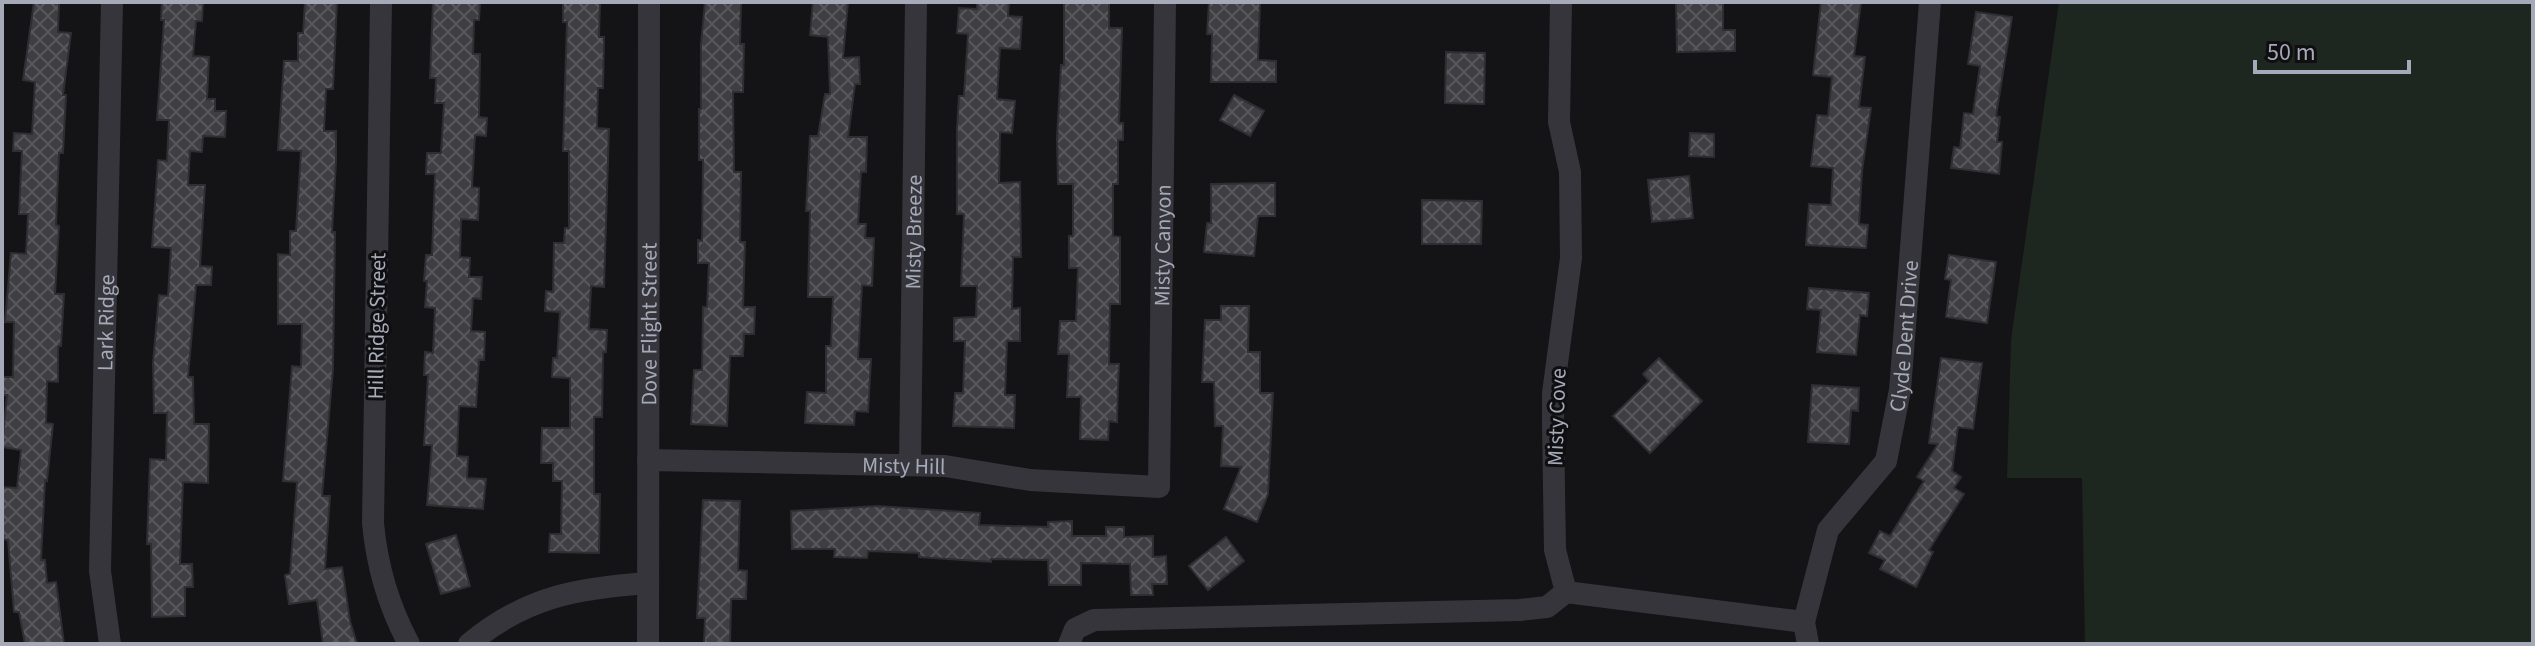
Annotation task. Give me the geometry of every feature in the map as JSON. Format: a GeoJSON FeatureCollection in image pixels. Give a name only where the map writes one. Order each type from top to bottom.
{"type":"FeatureCollection","features":[{"type":"Feature","properties":{"kind":"street","name":"Lark Ridge"},"geometry":{"type":"LineString","coordinates":[[110,644],[100,571],[112,2]]}},
{"type":"Feature","properties":{"kind":"street","name":"Hill Ridge Street"},"geometry":{"type":"LineString","coordinates":[[381,2],[373,523],[380,575],[388,601],[409,644]]}},
{"type":"Feature","properties":{"kind":"street","name":"Dove Flight Street"},"geometry":{"type":"LineString","coordinates":[[648,644],[649,2]]}},
{"type":"Feature","properties":{"kind":"street","name":"Misty Breeze"},"geometry":{"type":"LineString","coordinates":[[910,464],[916,2]]}},
{"type":"Feature","properties":{"kind":"street","name":"Misty Canyon"},"geometry":{"type":"LineString","coordinates":[[1159,487],[1165,2]]}},
{"type":"Feature","properties":{"kind":"street","name":"Misty Cove"},"geometry":{"type":"LineString","coordinates":[[1561,2],[1559,122],[1570,172],[1571,258],[1553,393],[1553,426],[1555,550],[1566,592]]}},
{"type":"Feature","properties":{"kind":"street","name":"Clyde Dent Drive"},"geometry":{"type":"LineString","coordinates":[[1806,633],[1828,530],[1886,461],[1892,433],[1900,390],[1930,2]]}},
{"type":"Feature","properties":{"kind":"street","name":"Misty Hill"},"geometry":{"type":"LineString","coordinates":[[648,460],[910,464],[945,466],[1030,480],[1159,487]]}},
{"type":"Feature","properties":{"kind":"street"},"geometry":{"type":"LineString","coordinates":[[469,644],[499,622],[552,597],[581,589],[648,583]]}},
{"type":"Feature","properties":{"kind":"street"},"geometry":{"type":"LineString","coordinates":[[1069,644],[1075,629],[1094,620],[1520,610],[1547,607],[1566,592],[1806,633]]}},
{"type":"Feature","properties":{"kind":"shaded area"},"geometry":{"type":"Polygon","coordinates":[[[2059,2],[2533,2],[2533,644],[2085,644],[2082,478],[2007,478],[2011,340],[2059,2]]]}},
{"type":"Feature","properties":{"kind":"building"},"geometry":{"type":"Polygon","coordinates":[[[34,2],[59,2],[58,32],[71,33],[63,95],[66,95],[63,153],[59,153],[56,225],[59,226],[55,294],[64,294],[61,346],[58,346],[58,382],[47,381],[46,423],[53,424],[45,480],[41,560],[45,560],[47,583],[56,582],[64,644],[25,644],[19,612],[14,612],[8,540],[2,539],[2,487],[17,488],[21,450],[2,447],[7,395],[3,395],[3,377],[13,377],[14,322],[5,322],[11,253],[26,254],[28,214],[19,214],[22,151],[13,151],[14,133],[32,134],[35,82],[23,80],[34,2]]]}},
{"type":"Feature","properties":{"kind":"building"},"geometry":{"type":"Polygon","coordinates":[[[162,2],[203,2],[202,21],[196,21],[193,56],[209,57],[207,99],[215,99],[215,111],[226,111],[225,137],[203,136],[202,152],[190,151],[188,185],[205,185],[200,266],[212,267],[211,285],[196,285],[188,377],[193,377],[194,424],[209,424],[208,483],[183,482],[180,564],[192,564],[193,587],[185,587],[185,616],[152,617],[151,544],[147,544],[150,459],[166,460],[167,413],[154,413],[153,363],[159,295],[168,296],[171,248],[152,247],[158,160],[167,161],[169,120],[157,120],[164,20],[161,20],[162,2]]]}},
{"type":"Feature","properties":{"kind":"building"},"geometry":{"type":"Polygon","coordinates":[[[305,2],[337,2],[333,89],[326,89],[324,131],[336,131],[336,162],[332,232],[335,232],[333,369],[322,496],[330,496],[325,569],[342,567],[350,621],[357,644],[323,644],[317,600],[289,604],[285,575],[290,574],[297,482],[283,481],[292,366],[301,367],[302,324],[278,324],[278,254],[290,255],[290,231],[296,231],[301,151],[278,150],[284,61],[298,61],[298,33],[303,33],[305,2]]]}},
{"type":"Feature","properties":{"kind":"building"},"geometry":{"type":"Polygon","coordinates":[[[433,2],[480,2],[479,20],[474,20],[473,54],[480,54],[479,117],[487,118],[486,136],[475,135],[472,187],[479,188],[478,220],[461,219],[460,257],[470,258],[469,277],[482,277],[481,299],[473,298],[471,331],[485,332],[484,360],[479,360],[476,407],[459,406],[457,456],[468,457],[467,478],[486,479],[483,509],[427,505],[432,445],[424,445],[428,375],[424,375],[425,352],[433,353],[435,308],[425,307],[427,281],[424,281],[426,255],[432,255],[435,174],[426,174],[427,153],[441,153],[444,103],[435,103],[436,78],[430,78],[433,2]]]}},
{"type":"Feature","properties":{"kind":"building"},"geometry":{"type":"Polygon","coordinates":[[[563,2],[600,2],[599,37],[604,37],[603,88],[598,88],[597,128],[609,129],[604,287],[591,286],[589,329],[607,330],[606,352],[603,352],[602,417],[594,417],[594,494],[600,494],[599,553],[549,552],[550,534],[561,534],[562,481],[553,481],[553,463],[541,463],[542,428],[570,428],[570,378],[552,377],[553,358],[557,358],[560,312],[545,311],[546,291],[553,292],[554,243],[564,243],[565,228],[569,228],[569,151],[563,151],[567,22],[563,22],[563,2]]]}},
{"type":"Feature","properties":{"kind":"building"},"geometry":{"type":"Polygon","coordinates":[[[705,2],[741,2],[740,44],[744,44],[743,92],[733,92],[734,172],[741,172],[740,242],[745,242],[743,307],[755,307],[754,334],[744,334],[743,356],[730,356],[727,426],[691,424],[694,370],[702,370],[703,307],[707,307],[709,263],[698,263],[698,240],[702,241],[703,160],[699,160],[699,109],[705,2]]]}},
{"type":"Feature","properties":{"kind":"building"},"geometry":{"type":"Polygon","coordinates":[[[813,2],[848,2],[843,58],[859,57],[860,84],[855,84],[848,137],[867,137],[866,172],[861,172],[858,224],[866,224],[865,238],[874,238],[872,286],[862,285],[858,359],[871,359],[868,412],[855,411],[854,425],[805,423],[807,392],[826,393],[826,346],[831,346],[833,297],[808,297],[810,211],[806,211],[810,136],[818,136],[825,94],[830,94],[828,37],[810,35],[813,2]]]}},
{"type":"Feature","properties":{"kind":"building"},"geometry":{"type":"Polygon","coordinates":[[[977,2],[1009,2],[1008,16],[1022,17],[1020,49],[1000,48],[997,99],[1015,101],[1012,133],[1000,132],[999,183],[1020,182],[1021,257],[1013,257],[1012,309],[1020,308],[1020,341],[1007,341],[1005,395],[1015,395],[1014,428],[953,426],[955,393],[963,393],[965,341],[954,341],[954,318],[976,317],[977,286],[961,286],[964,214],[957,214],[957,129],[959,96],[964,96],[968,34],[957,33],[959,8],[977,9],[977,2]]]}},
{"type":"Feature","properties":{"kind":"building"},"geometry":{"type":"Polygon","coordinates":[[[1064,2],[1109,2],[1109,28],[1122,28],[1119,123],[1123,123],[1123,140],[1118,140],[1118,184],[1113,184],[1113,236],[1120,237],[1120,304],[1110,304],[1109,364],[1119,364],[1117,422],[1109,421],[1108,440],[1080,439],[1081,397],[1067,397],[1069,354],[1058,354],[1060,321],[1076,321],[1078,268],[1069,268],[1069,236],[1073,236],[1073,184],[1058,184],[1057,138],[1061,65],[1064,65],[1064,2]]]}},
{"type":"Feature","properties":{"kind":"building"},"geometry":{"type":"Polygon","coordinates":[[[1209,2],[1260,2],[1258,60],[1276,61],[1276,82],[1211,82],[1212,34],[1207,34],[1209,2]]]}},
{"type":"Feature","properties":{"kind":"building"},"geometry":{"type":"Polygon","coordinates":[[[1676,2],[1723,2],[1723,30],[1735,30],[1735,51],[1677,52],[1676,2]]]}},
{"type":"Feature","properties":{"kind":"building"},"geometry":{"type":"Polygon","coordinates":[[[1821,2],[1861,2],[1854,56],[1865,57],[1859,107],[1871,108],[1862,171],[1859,224],[1868,225],[1866,248],[1806,245],[1809,204],[1831,205],[1833,168],[1811,166],[1817,115],[1828,116],[1832,77],[1813,75],[1821,2]]]}},
{"type":"Feature","properties":{"kind":"building"},"geometry":{"type":"Polygon","coordinates":[[[1976,12],[2012,17],[1996,116],[2000,117],[1997,142],[2002,142],[1999,174],[1951,168],[1954,147],[1960,148],[1964,113],[1973,114],[1980,66],[1968,64],[1976,12]]]}},
{"type":"Feature","properties":{"kind":"building"},"geometry":{"type":"Polygon","coordinates":[[[1446,52],[1485,53],[1484,104],[1445,103],[1446,52]]]}},
{"type":"Feature","properties":{"kind":"building"},"geometry":{"type":"Polygon","coordinates":[[[1234,95],[1264,111],[1250,136],[1220,120],[1234,95]]]}},
{"type":"Feature","properties":{"kind":"building"},"geometry":{"type":"Polygon","coordinates":[[[1690,133],[1714,134],[1714,157],[1689,156],[1690,133]]]}},
{"type":"Feature","properties":{"kind":"building"},"geometry":{"type":"Polygon","coordinates":[[[1689,176],[1693,218],[1652,222],[1648,180],[1689,176]]]}},
{"type":"Feature","properties":{"kind":"building"},"geometry":{"type":"Polygon","coordinates":[[[1275,183],[1275,216],[1258,216],[1254,256],[1204,252],[1207,223],[1211,223],[1211,184],[1275,183]]]}},
{"type":"Feature","properties":{"kind":"building"},"geometry":{"type":"Polygon","coordinates":[[[1422,200],[1482,201],[1481,244],[1422,244],[1422,200]]]}},
{"type":"Feature","properties":{"kind":"building"},"geometry":{"type":"Polygon","coordinates":[[[1949,255],[1996,262],[1987,323],[1946,317],[1951,280],[1945,279],[1949,255]]]}},
{"type":"Feature","properties":{"kind":"building"},"geometry":{"type":"Polygon","coordinates":[[[1809,288],[1869,293],[1867,316],[1860,315],[1856,355],[1817,352],[1821,310],[1807,309],[1809,288]]]}},
{"type":"Feature","properties":{"kind":"building"},"geometry":{"type":"Polygon","coordinates":[[[1221,306],[1249,306],[1248,352],[1260,352],[1260,393],[1273,393],[1268,494],[1257,522],[1224,509],[1241,467],[1221,466],[1223,426],[1215,426],[1214,382],[1202,382],[1205,320],[1221,320],[1221,306]]]}},
{"type":"Feature","properties":{"kind":"building"},"geometry":{"type":"Polygon","coordinates":[[[1659,358],[1702,401],[1650,453],[1613,416],[1649,381],[1643,374],[1659,358]]]}},
{"type":"Feature","properties":{"kind":"building"},"geometry":{"type":"Polygon","coordinates":[[[1941,358],[1982,363],[1973,429],[1958,427],[1952,471],[1961,477],[1954,488],[1964,494],[1929,550],[1933,552],[1916,587],[1880,569],[1885,560],[1869,553],[1880,531],[1890,536],[1924,481],[1917,477],[1938,444],[1929,443],[1941,358]]]}},
{"type":"Feature","properties":{"kind":"building"},"geometry":{"type":"Polygon","coordinates":[[[1812,385],[1859,388],[1858,411],[1851,410],[1849,444],[1808,442],[1812,385]]]}},
{"type":"Feature","properties":{"kind":"building"},"geometry":{"type":"Polygon","coordinates":[[[703,500],[740,501],[738,570],[747,571],[746,599],[731,599],[730,644],[704,644],[705,618],[697,618],[703,500]]]}},
{"type":"Feature","properties":{"kind":"building"},"geometry":{"type":"Polygon","coordinates":[[[878,506],[980,513],[979,525],[1048,527],[1048,522],[1072,521],[1072,536],[1106,536],[1106,527],[1124,527],[1124,537],[1153,536],[1153,557],[1166,556],[1167,584],[1152,584],[1153,595],[1131,595],[1130,564],[1081,563],[1081,585],[1049,585],[1048,560],[991,559],[991,562],[919,557],[919,553],[868,551],[867,558],[834,557],[835,549],[792,549],[791,511],[878,506]]]}},
{"type":"Feature","properties":{"kind":"building"},"geometry":{"type":"Polygon","coordinates":[[[456,535],[470,586],[441,594],[426,544],[456,535]]]}},
{"type":"Feature","properties":{"kind":"building"},"geometry":{"type":"Polygon","coordinates":[[[1226,537],[1244,561],[1208,590],[1189,566],[1226,537]]]}}]}
